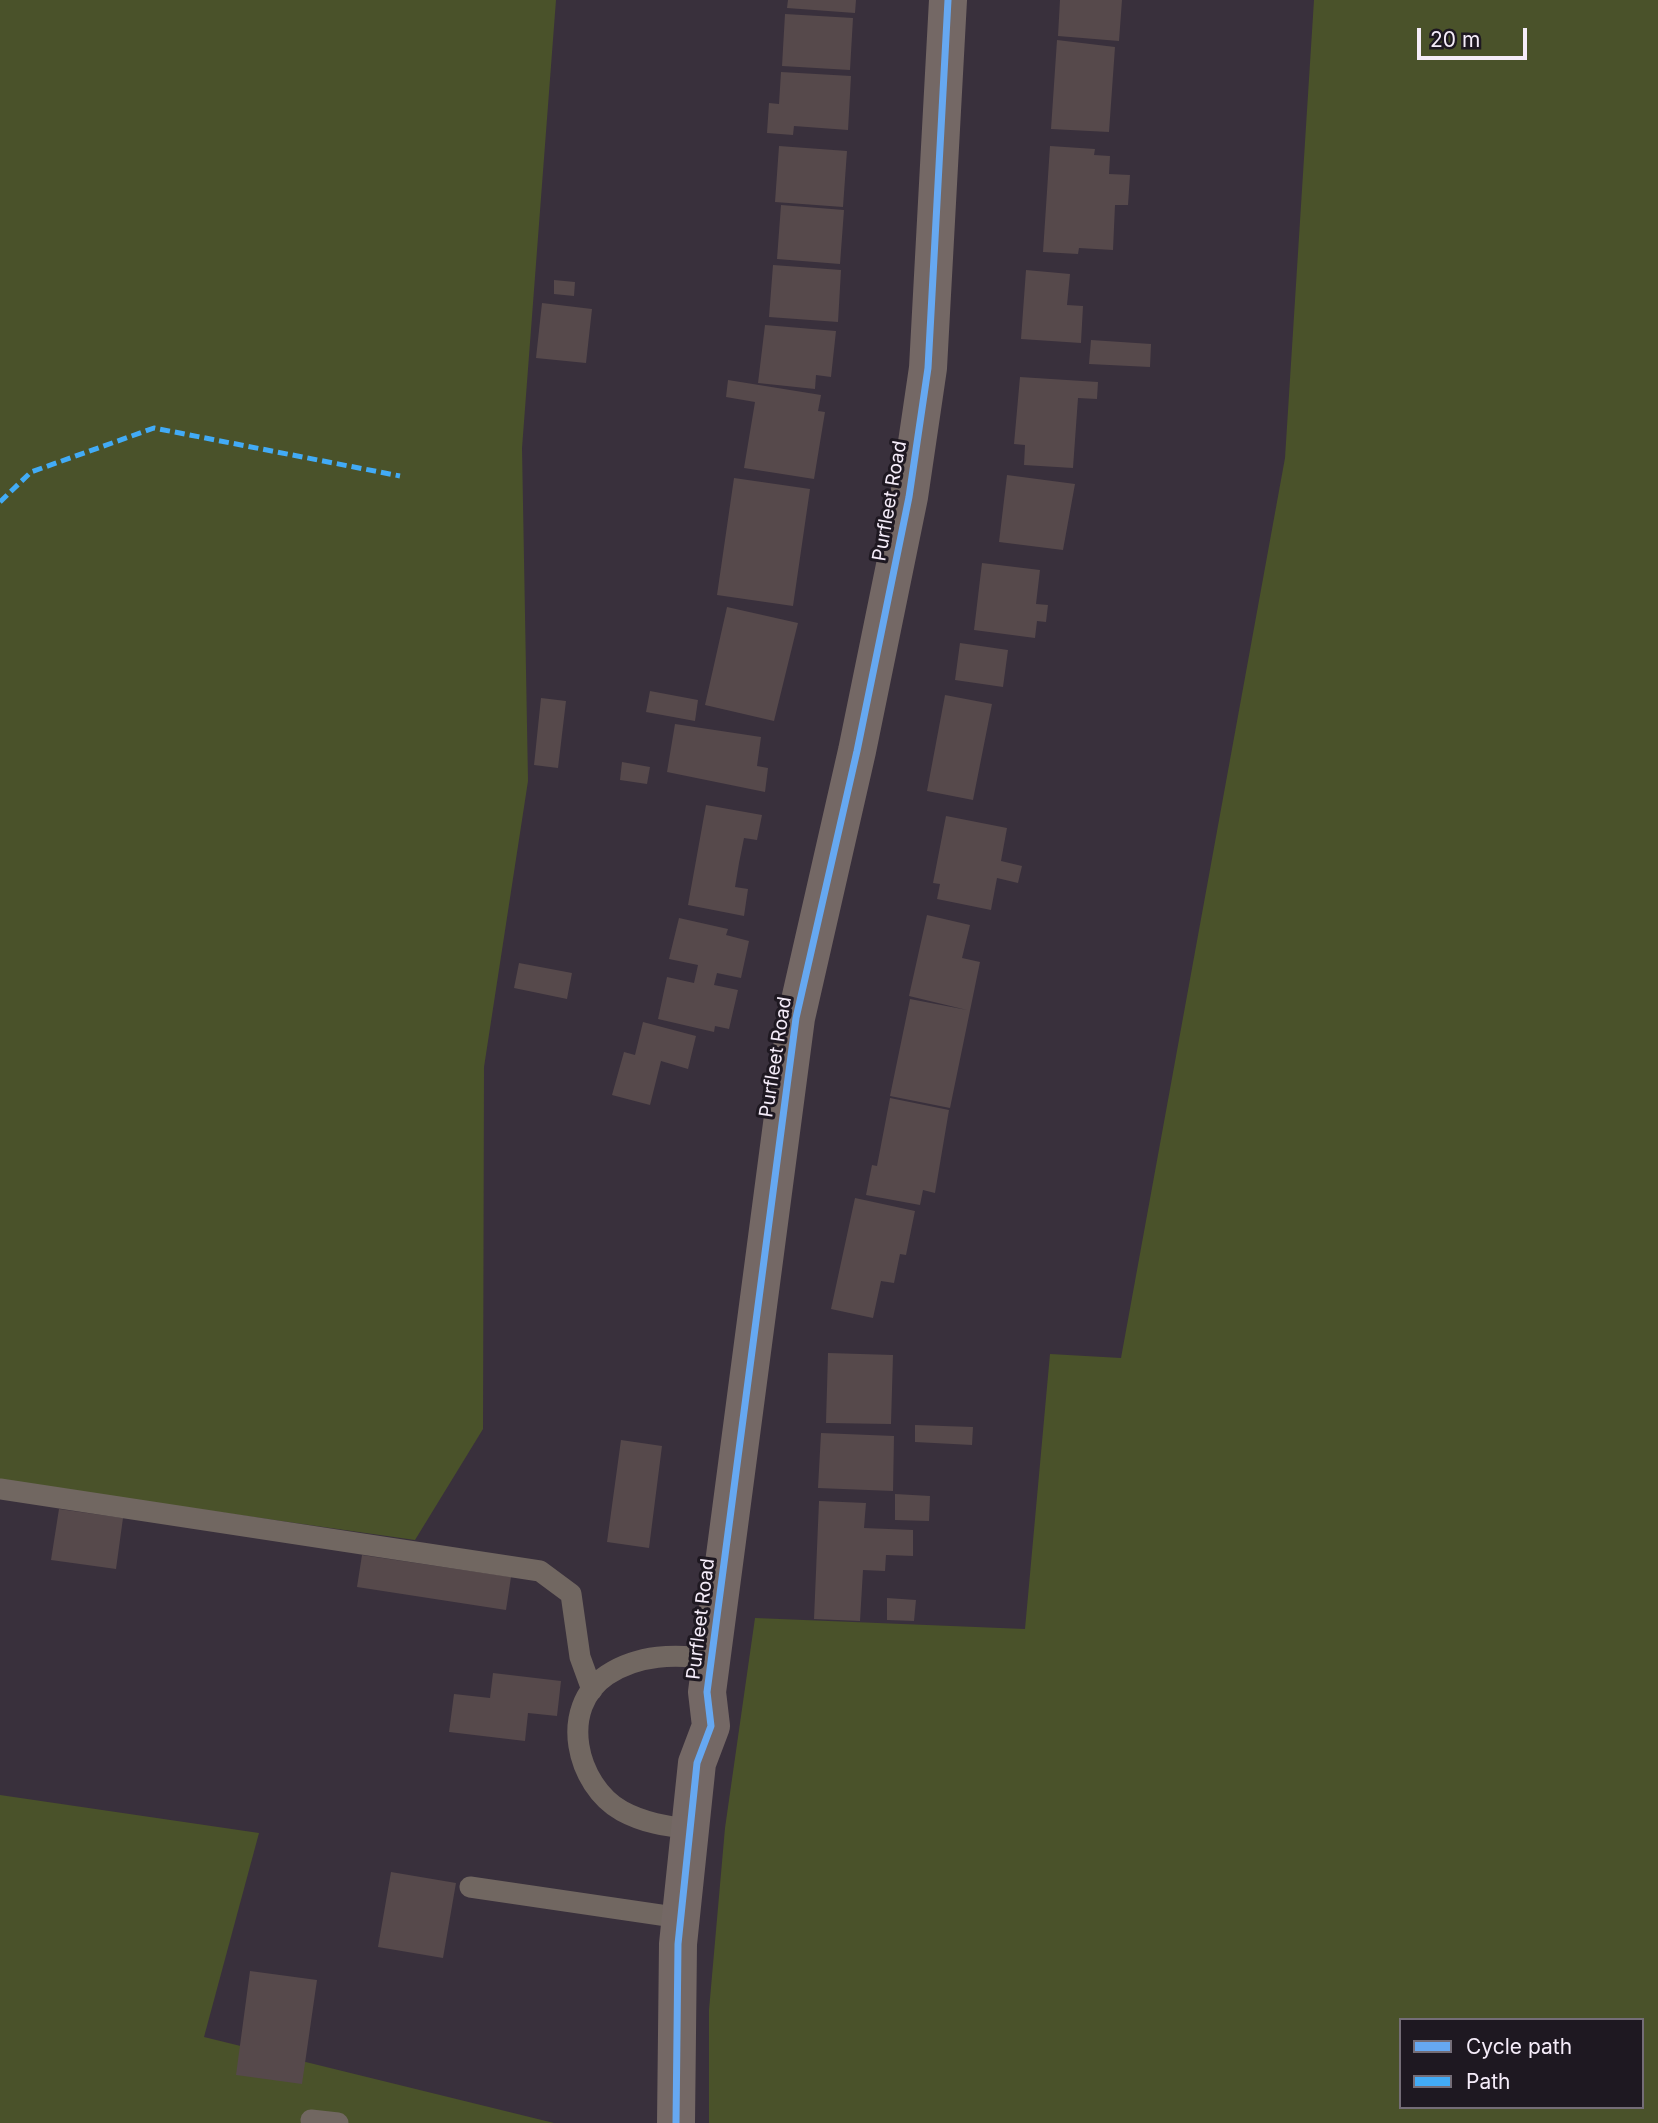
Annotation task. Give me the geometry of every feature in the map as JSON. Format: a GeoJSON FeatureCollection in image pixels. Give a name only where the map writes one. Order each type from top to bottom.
{"type":"FeatureCollection","features":[{"type":"Feature","properties":{"kind":"street","name":"Purfleet Road"},"geometry":{"type":"LineString","coordinates":[[676,2123],[681,1917],[697,1763],[711,1726],[708,1692],[796,1018],[857,751],[906,511],[928,369],[948,0]]}},
{"type":"Feature","properties":{"kind":"lane"},"geometry":{"type":"LineString","coordinates":[[0,1489],[540,1571],[571,1594],[580,1657],[592,1690]]}},
{"type":"Feature","properties":{"kind":"lane"},"geometry":{"type":"LineString","coordinates":[[690,1829],[650,1823],[620,1810],[603,1797],[590,1781],[579,1758],[578,1738],[582,1713],[592,1690],[607,1676],[633,1662],[681,1655],[712,1659]]}},
{"type":"Feature","properties":{"kind":"lane"},"geometry":{"type":"LineString","coordinates":[[470,1887],[681,1917]]}},
{"type":"Feature","properties":{"kind":"lane"},"geometry":{"type":"LineString","coordinates":[[311,2120],[338,2123]]}},
{"type":"Feature","properties":{"kind":"green space"},"geometry":{"type":"Polygon","coordinates":[[[0,0],[556,0],[522,448],[528,781],[484,1067],[483,1429],[415,1540],[0,1481],[0,0]]]}},
{"type":"Feature","properties":{"kind":"green space"},"geometry":{"type":"Polygon","coordinates":[[[1314,0],[1658,0],[1658,2123],[709,2123],[709,2010],[725,1828],[755,1618],[1025,1629],[1050,1354],[1121,1358],[1285,458],[1314,0]]]}},
{"type":"Feature","properties":{"kind":"green space"},"geometry":{"type":"Polygon","coordinates":[[[0,1795],[259,1833],[204,2037],[554,2123],[0,2123],[0,1795]]]}},
{"type":"Feature","properties":{"kind":"building"},"geometry":{"type":"Polygon","coordinates":[[[788,0],[856,0],[855,13],[787,8],[788,0]]]}},
{"type":"Feature","properties":{"kind":"building"},"geometry":{"type":"Polygon","coordinates":[[[1060,0],[1122,0],[1119,41],[1058,36],[1060,0]]]}},
{"type":"Feature","properties":{"kind":"building"},"geometry":{"type":"Polygon","coordinates":[[[785,14],[853,18],[850,70],[782,66],[785,14]]]}},
{"type":"Feature","properties":{"kind":"building"},"geometry":{"type":"Polygon","coordinates":[[[1057,40],[1115,47],[1109,132],[1051,129],[1057,40]]]}},
{"type":"Feature","properties":{"kind":"building"},"geometry":{"type":"Polygon","coordinates":[[[781,72],[851,76],[848,130],[794,126],[793,135],[767,133],[769,103],[779,104],[781,72]]]}},
{"type":"Feature","properties":{"kind":"building"},"geometry":{"type":"Polygon","coordinates":[[[779,146],[847,151],[843,207],[775,202],[779,146]]]}},
{"type":"Feature","properties":{"kind":"building"},"geometry":{"type":"Polygon","coordinates":[[[1050,146],[1095,149],[1094,155],[1110,156],[1109,174],[1130,175],[1128,205],[1115,205],[1113,250],[1079,248],[1078,254],[1043,252],[1050,146]]]}},
{"type":"Feature","properties":{"kind":"building"},"geometry":{"type":"Polygon","coordinates":[[[781,205],[844,210],[840,264],[777,259],[781,205]]]}},
{"type":"Feature","properties":{"kind":"building"},"geometry":{"type":"Polygon","coordinates":[[[773,265],[841,270],[838,322],[769,317],[773,265]]]}},
{"type":"Feature","properties":{"kind":"building"},"geometry":{"type":"Polygon","coordinates":[[[1026,270],[1070,274],[1067,305],[1083,306],[1081,343],[1021,339],[1026,270]]]}},
{"type":"Feature","properties":{"kind":"building"},"geometry":{"type":"Polygon","coordinates":[[[554,280],[575,282],[574,296],[554,294],[554,280]]]}},
{"type":"Feature","properties":{"kind":"building"},"geometry":{"type":"Polygon","coordinates":[[[542,303],[592,309],[586,363],[536,358],[542,303]]]}},
{"type":"Feature","properties":{"kind":"building"},"geometry":{"type":"Polygon","coordinates":[[[765,325],[836,331],[831,377],[816,375],[815,389],[758,383],[765,325]]]}},
{"type":"Feature","properties":{"kind":"building"},"geometry":{"type":"Polygon","coordinates":[[[1091,340],[1151,344],[1150,367],[1089,364],[1091,340]]]}},
{"type":"Feature","properties":{"kind":"building"},"geometry":{"type":"Polygon","coordinates":[[[1020,377],[1098,382],[1097,399],[1078,398],[1073,468],[1024,465],[1025,445],[1014,444],[1020,377]]]}},
{"type":"Feature","properties":{"kind":"building"},"geometry":{"type":"Polygon","coordinates":[[[728,380],[821,395],[818,411],[825,412],[814,479],[744,468],[755,402],[726,397],[728,380]]]}},
{"type":"Feature","properties":{"kind":"building"},"geometry":{"type":"Polygon","coordinates":[[[1007,475],[1075,484],[1063,550],[999,542],[1007,475]]]}},
{"type":"Feature","properties":{"kind":"building"},"geometry":{"type":"Polygon","coordinates":[[[734,478],[810,489],[793,606],[717,595],[734,478]]]}},
{"type":"Feature","properties":{"kind":"building"},"geometry":{"type":"Polygon","coordinates":[[[982,563],[1040,570],[1036,604],[1048,605],[1046,622],[1037,621],[1035,638],[974,630],[982,563]]]}},
{"type":"Feature","properties":{"kind":"building"},"geometry":{"type":"Polygon","coordinates":[[[727,607],[798,623],[774,721],[705,705],[727,607]]]}},
{"type":"Feature","properties":{"kind":"building"},"geometry":{"type":"Polygon","coordinates":[[[960,643],[1008,650],[1003,687],[955,680],[960,643]]]}},
{"type":"Feature","properties":{"kind":"building"},"geometry":{"type":"Polygon","coordinates":[[[650,691],[698,700],[695,721],[646,712],[650,691]]]}},
{"type":"Feature","properties":{"kind":"building"},"geometry":{"type":"Polygon","coordinates":[[[945,695],[992,704],[973,800],[927,791],[945,695]]]}},
{"type":"Feature","properties":{"kind":"building"},"geometry":{"type":"Polygon","coordinates":[[[541,698],[566,701],[558,768],[534,765],[541,698]]]}},
{"type":"Feature","properties":{"kind":"building"},"geometry":{"type":"Polygon","coordinates":[[[675,724],[761,737],[757,766],[768,768],[765,792],[667,772],[675,724]]]}},
{"type":"Feature","properties":{"kind":"building"},"geometry":{"type":"Polygon","coordinates":[[[622,762],[650,767],[647,784],[620,780],[622,762]]]}},
{"type":"Feature","properties":{"kind":"building"},"geometry":{"type":"Polygon","coordinates":[[[706,805],[762,815],[757,840],[744,838],[739,863],[735,887],[748,889],[744,916],[688,905],[706,805]]]}},
{"type":"Feature","properties":{"kind":"building"},"geometry":{"type":"Polygon","coordinates":[[[946,816],[1007,828],[1001,861],[1022,866],[1018,883],[997,878],[991,910],[937,899],[940,884],[933,883],[946,816]]]}},
{"type":"Feature","properties":{"kind":"building"},"geometry":{"type":"Polygon","coordinates":[[[927,915],[970,925],[962,958],[980,962],[950,1108],[890,1096],[910,999],[967,1010],[909,996],[927,915]]]}},
{"type":"Feature","properties":{"kind":"building"},"geometry":{"type":"Polygon","coordinates":[[[679,918],[728,929],[726,935],[749,941],[741,978],[717,973],[714,985],[738,990],[729,1029],[715,1026],[714,1032],[658,1019],[667,977],[694,983],[698,965],[669,959],[679,918]]]}},
{"type":"Feature","properties":{"kind":"building"},"geometry":{"type":"Polygon","coordinates":[[[519,963],[572,973],[567,999],[514,988],[519,963]]]}},
{"type":"Feature","properties":{"kind":"building"},"geometry":{"type":"Polygon","coordinates":[[[643,1022],[696,1036],[688,1069],[661,1061],[650,1105],[612,1095],[624,1052],[635,1055],[643,1022]]]}},
{"type":"Feature","properties":{"kind":"building"},"geometry":{"type":"Polygon","coordinates":[[[890,1098],[949,1110],[935,1193],[923,1190],[920,1205],[866,1195],[872,1165],[877,1166],[890,1098]]]}},
{"type":"Feature","properties":{"kind":"building"},"geometry":{"type":"Polygon","coordinates":[[[855,1198],[915,1211],[906,1255],[900,1254],[894,1283],[881,1281],[873,1318],[831,1309],[855,1198]]]}},
{"type":"Feature","properties":{"kind":"building"},"geometry":{"type":"Polygon","coordinates":[[[828,1353],[893,1355],[891,1424],[826,1423],[828,1353]]]}},
{"type":"Feature","properties":{"kind":"building"},"geometry":{"type":"Polygon","coordinates":[[[915,1425],[973,1427],[972,1445],[915,1442],[915,1425]]]}},
{"type":"Feature","properties":{"kind":"building"},"geometry":{"type":"Polygon","coordinates":[[[821,1433],[894,1436],[893,1491],[818,1488],[821,1433]]]}},
{"type":"Feature","properties":{"kind":"building"},"geometry":{"type":"Polygon","coordinates":[[[621,1440],[662,1446],[649,1548],[607,1542],[621,1440]]]}},
{"type":"Feature","properties":{"kind":"building"},"geometry":{"type":"Polygon","coordinates":[[[895,1494],[930,1496],[929,1521],[895,1520],[895,1494]]]}},
{"type":"Feature","properties":{"kind":"building"},"geometry":{"type":"Polygon","coordinates":[[[819,1501],[866,1503],[864,1528],[913,1530],[913,1556],[886,1555],[885,1571],[863,1570],[860,1621],[814,1619],[819,1501]]]}},
{"type":"Feature","properties":{"kind":"building"},"geometry":{"type":"Polygon","coordinates":[[[59,1509],[123,1518],[116,1569],[51,1560],[59,1509]]]}},
{"type":"Feature","properties":{"kind":"building"},"geometry":{"type":"Polygon","coordinates":[[[362,1555],[511,1577],[506,1610],[357,1587],[362,1555]]]}},
{"type":"Feature","properties":{"kind":"building"},"geometry":{"type":"Polygon","coordinates":[[[887,1598],[916,1600],[914,1621],[887,1620],[887,1598]]]}},
{"type":"Feature","properties":{"kind":"building"},"geometry":{"type":"Polygon","coordinates":[[[493,1673],[561,1681],[557,1716],[528,1713],[525,1741],[449,1732],[454,1694],[490,1698],[493,1673]]]}},
{"type":"Feature","properties":{"kind":"building"},"geometry":{"type":"Polygon","coordinates":[[[391,1872],[456,1883],[443,1958],[378,1947],[391,1872]]]}},
{"type":"Feature","properties":{"kind":"building"},"geometry":{"type":"Polygon","coordinates":[[[250,1971],[317,1980],[302,2084],[236,2075],[250,1971]]]}},
{"type":"Feature","properties":{"kind":"marked path"},"geometry":{"type":"LineString","coordinates":[[0,502],[31,472],[154,428],[400,476]]}},
{"type":"Feature","properties":{"kind":"cycle path"},"geometry":{"type":"LineString","coordinates":[[676,2123],[678,1944],[697,1763],[711,1726],[707,1692],[796,1018],[857,751],[909,497],[928,368],[948,0]]}}]}
